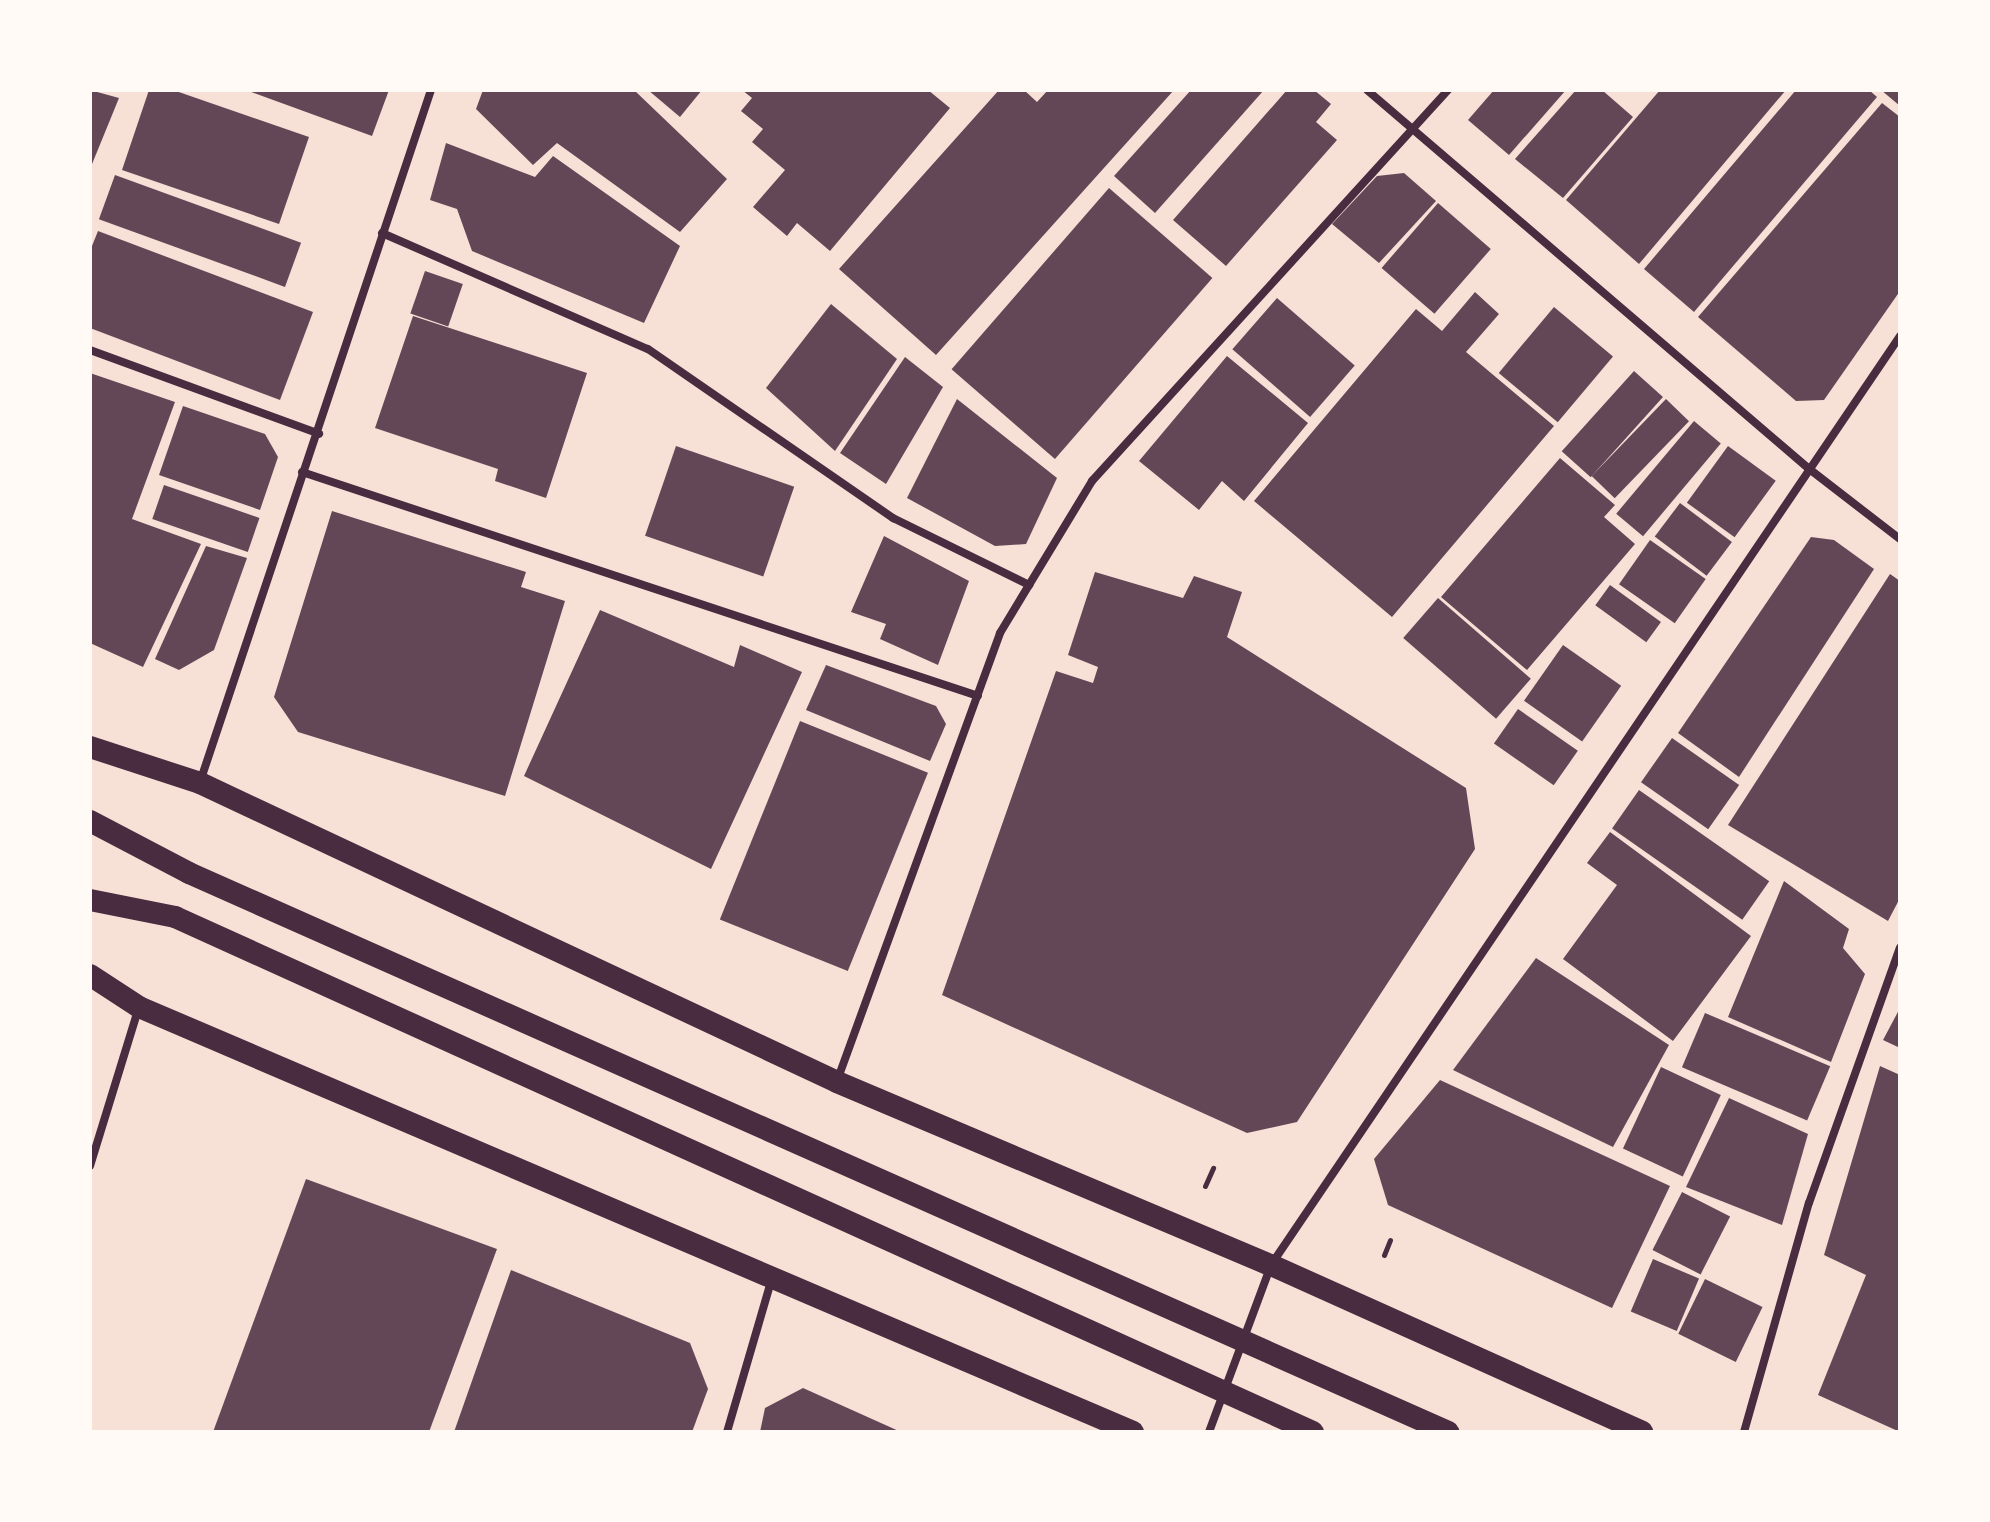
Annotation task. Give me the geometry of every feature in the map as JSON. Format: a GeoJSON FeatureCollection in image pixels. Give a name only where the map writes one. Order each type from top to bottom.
{"type":"FeatureCollection","features":[{"type":"Feature","properties":{"kind":"highway"},"geometry":{"type":"LineString","coordinates":[[90,747],[200,783],[837,1082],[1271,1265],[1642,1432]]}},
{"type":"Feature","properties":{"kind":"highway"},"geometry":{"type":"LineString","coordinates":[[90,821],[189,873],[1448,1432]]}},
{"type":"Feature","properties":{"kind":"highway"},"geometry":{"type":"LineString","coordinates":[[90,900],[175,917],[1313,1432]]}},
{"type":"Feature","properties":{"kind":"highway"},"geometry":{"type":"LineString","coordinates":[[90,975],[139,1007],[1133,1432]]}},
{"type":"Feature","properties":{"kind":"street"},"geometry":{"type":"LineString","coordinates":[[200,783],[302,472],[319,434],[431,90]]}},
{"type":"Feature","properties":{"kind":"street"},"geometry":{"type":"LineString","coordinates":[[1367,90],[1808,468],[1900,539]]}},
{"type":"Feature","properties":{"kind":"street"},"geometry":{"type":"LineString","coordinates":[[837,1082],[1000,633],[1092,481],[1448,90]]}},
{"type":"Feature","properties":{"kind":"street"},"geometry":{"type":"LineString","coordinates":[[382,233],[648,349],[893,518],[1029,585]]}},
{"type":"Feature","properties":{"kind":"street"},"geometry":{"type":"LineString","coordinates":[[1209,1432],[1271,1265],[1900,336]]}},
{"type":"Feature","properties":{"kind":"street"},"geometry":{"type":"LineString","coordinates":[[90,350],[319,434]]}},
{"type":"Feature","properties":{"kind":"street"},"geometry":{"type":"LineString","coordinates":[[302,472],[978,696]]}},
{"type":"Feature","properties":{"kind":"street"},"geometry":{"type":"LineString","coordinates":[[1744,1432],[1809,1203],[1900,948]]}},
{"type":"Feature","properties":{"kind":"street"},"geometry":{"type":"LineString","coordinates":[[90,1166],[139,1007]]}},
{"type":"Feature","properties":{"kind":"street"},"geometry":{"type":"LineString","coordinates":[[727,1432],[773,1277]]}},
{"type":"Feature","properties":{"kind":"path"},"geometry":{"type":"LineString","coordinates":[[1205,1186],[1213,1168]]}},
{"type":"Feature","properties":{"kind":"path"},"geometry":{"type":"LineString","coordinates":[[1384,1255],[1390,1240]]}},
{"type":"Feature","properties":{"kind":"building"},"geometry":{"type":"Polygon","coordinates":[[[90,90],[119,98],[90,169],[90,90]]]}},
{"type":"Feature","properties":{"kind":"building"},"geometry":{"type":"Polygon","coordinates":[[[149,90],[173,90],[309,137],[279,224],[122,170],[149,90]]]}},
{"type":"Feature","properties":{"kind":"building"},"geometry":{"type":"Polygon","coordinates":[[[246,90],[389,90],[372,136],[246,90]]]}},
{"type":"Feature","properties":{"kind":"building"},"geometry":{"type":"Polygon","coordinates":[[[483,90],[634,90],[727,179],[680,232],[557,143],[533,165],[476,109],[483,90]]]}},
{"type":"Feature","properties":{"kind":"building"},"geometry":{"type":"Polygon","coordinates":[[[648,90],[702,90],[680,117],[648,90]]]}},
{"type":"Feature","properties":{"kind":"building"},"geometry":{"type":"Polygon","coordinates":[[[742,90],[928,90],[950,108],[830,251],[797,223],[787,236],[753,207],[785,170],[752,142],[763,129],[741,111],[752,98],[742,90]]]}},
{"type":"Feature","properties":{"kind":"building"},"geometry":{"type":"Polygon","coordinates":[[[999,90],[1024,90],[1037,102],[1048,90],[1174,90],[936,355],[839,269],[999,90]]]}},
{"type":"Feature","properties":{"kind":"building"},"geometry":{"type":"Polygon","coordinates":[[[1191,90],[1264,90],[1155,213],[1114,176],[1191,90]]]}},
{"type":"Feature","properties":{"kind":"building"},"geometry":{"type":"Polygon","coordinates":[[[1287,90],[1314,90],[1331,104],[1316,122],[1337,140],[1226,266],[1173,220],[1287,90]]]}},
{"type":"Feature","properties":{"kind":"building"},"geometry":{"type":"Polygon","coordinates":[[[1494,90],[1566,90],[1509,155],[1468,120],[1494,90]]]}},
{"type":"Feature","properties":{"kind":"building"},"geometry":{"type":"Polygon","coordinates":[[[1576,90],[1602,90],[1633,117],[1563,198],[1515,159],[1576,90]]]}},
{"type":"Feature","properties":{"kind":"building"},"geometry":{"type":"Polygon","coordinates":[[[1660,90],[1786,90],[1639,264],[1566,200],[1660,90]]]}},
{"type":"Feature","properties":{"kind":"building"},"geometry":{"type":"Polygon","coordinates":[[[1796,90],[1869,90],[1877,97],[1694,312],[1644,269],[1796,90]]]}},
{"type":"Feature","properties":{"kind":"building"},"geometry":{"type":"Polygon","coordinates":[[[1881,90],[1900,90],[1900,106],[1881,90]]]}},
{"type":"Feature","properties":{"kind":"building"},"geometry":{"type":"Polygon","coordinates":[[[1882,103],[1900,117],[1900,291],[1824,400],[1796,401],[1698,317],[1882,103]]]}},
{"type":"Feature","properties":{"kind":"building"},"geometry":{"type":"Polygon","coordinates":[[[446,143],[535,177],[553,156],[680,246],[644,323],[472,251],[457,209],[430,200],[446,143]]]}},
{"type":"Feature","properties":{"kind":"building"},"geometry":{"type":"Polygon","coordinates":[[[1404,173],[1436,201],[1379,263],[1332,224],[1377,176],[1404,173]]]}},
{"type":"Feature","properties":{"kind":"building"},"geometry":{"type":"Polygon","coordinates":[[[115,175],[301,243],[285,287],[99,219],[115,175]]]}},
{"type":"Feature","properties":{"kind":"building"},"geometry":{"type":"Polygon","coordinates":[[[1109,188],[1212,278],[1055,459],[952,369],[1109,188]]]}},
{"type":"Feature","properties":{"kind":"building"},"geometry":{"type":"Polygon","coordinates":[[[1438,203],[1491,249],[1434,314],[1382,268],[1438,203]]]}},
{"type":"Feature","properties":{"kind":"building"},"geometry":{"type":"Polygon","coordinates":[[[98,231],[313,312],[280,400],[90,328],[90,251],[98,231]]]}},
{"type":"Feature","properties":{"kind":"building"},"geometry":{"type":"Polygon","coordinates":[[[425,271],[463,284],[448,327],[410,314],[425,271]]]}},
{"type":"Feature","properties":{"kind":"building"},"geometry":{"type":"Polygon","coordinates":[[[1475,292],[1499,314],[1466,352],[1554,426],[1392,617],[1254,501],[1416,309],[1442,331],[1475,292]]]}},
{"type":"Feature","properties":{"kind":"building"},"geometry":{"type":"Polygon","coordinates":[[[1277,298],[1355,366],[1310,417],[1232,349],[1277,298]]]}},
{"type":"Feature","properties":{"kind":"building"},"geometry":{"type":"Polygon","coordinates":[[[831,304],[897,359],[835,451],[766,388],[831,304]]]}},
{"type":"Feature","properties":{"kind":"building"},"geometry":{"type":"Polygon","coordinates":[[[1554,307],[1613,356],[1558,422],[1499,373],[1554,307]]]}},
{"type":"Feature","properties":{"kind":"building"},"geometry":{"type":"Polygon","coordinates":[[[413,316],[587,373],[546,498],[495,481],[498,469],[375,428],[413,316]]]}},
{"type":"Feature","properties":{"kind":"building"},"geometry":{"type":"Polygon","coordinates":[[[1227,356],[1308,423],[1244,501],[1222,481],[1199,510],[1139,461],[1227,356]]]}},
{"type":"Feature","properties":{"kind":"building"},"geometry":{"type":"Polygon","coordinates":[[[905,357],[943,387],[886,484],[840,453],[905,357]]]}},
{"type":"Feature","properties":{"kind":"building"},"geometry":{"type":"Polygon","coordinates":[[[1634,371],[1663,397],[1591,477],[1562,451],[1634,371]]]}},
{"type":"Feature","properties":{"kind":"building"},"geometry":{"type":"Polygon","coordinates":[[[90,373],[175,402],[132,519],[201,544],[143,667],[90,643],[90,373]]]}},
{"type":"Feature","properties":{"kind":"building"},"geometry":{"type":"Polygon","coordinates":[[[957,399],[1057,478],[1026,544],[995,546],[907,498],[957,399]]]}},
{"type":"Feature","properties":{"kind":"building"},"geometry":{"type":"Polygon","coordinates":[[[1666,399],[1689,421],[1615,498],[1592,476],[1666,399]]]}},
{"type":"Feature","properties":{"kind":"building"},"geometry":{"type":"Polygon","coordinates":[[[183,406],[265,434],[278,457],[260,510],[159,475],[183,406]]]}},
{"type":"Feature","properties":{"kind":"building"},"geometry":{"type":"Polygon","coordinates":[[[1694,421],[1721,443],[1643,536],[1616,514],[1694,421]]]}},
{"type":"Feature","properties":{"kind":"building"},"geometry":{"type":"Polygon","coordinates":[[[676,446],[794,487],[763,577],[645,536],[676,446]]]}},
{"type":"Feature","properties":{"kind":"building"},"geometry":{"type":"Polygon","coordinates":[[[1728,446],[1776,481],[1735,537],[1687,503],[1728,446]]]}},
{"type":"Feature","properties":{"kind":"building"},"geometry":{"type":"Polygon","coordinates":[[[1560,458],[1615,505],[1604,517],[1635,544],[1527,670],[1441,597],[1560,458]]]}},
{"type":"Feature","properties":{"kind":"building"},"geometry":{"type":"Polygon","coordinates":[[[164,485],[259,518],[248,552],[152,519],[164,485]]]}},
{"type":"Feature","properties":{"kind":"building"},"geometry":{"type":"Polygon","coordinates":[[[1680,503],[1732,542],[1707,576],[1655,537],[1680,503]]]}},
{"type":"Feature","properties":{"kind":"building"},"geometry":{"type":"Polygon","coordinates":[[[332,511],[526,572],[521,587],[565,601],[505,796],[298,732],[274,697],[332,511]]]}},
{"type":"Feature","properties":{"kind":"building"},"geometry":{"type":"Polygon","coordinates":[[[884,536],[969,581],[938,665],[880,639],[886,624],[851,612],[884,536]]]}},
{"type":"Feature","properties":{"kind":"building"},"geometry":{"type":"Polygon","coordinates":[[[1811,537],[1834,540],[1874,569],[1739,777],[1678,733],[1811,537]]]}},
{"type":"Feature","properties":{"kind":"building"},"geometry":{"type":"Polygon","coordinates":[[[1650,540],[1706,579],[1675,623],[1619,584],[1650,540]]]}},
{"type":"Feature","properties":{"kind":"building"},"geometry":{"type":"Polygon","coordinates":[[[206,546],[247,558],[214,650],[179,670],[155,659],[206,546]]]}},
{"type":"Feature","properties":{"kind":"building"},"geometry":{"type":"Polygon","coordinates":[[[1095,572],[1183,598],[1194,576],[1242,592],[1227,637],[1466,788],[1475,849],[1297,1122],[1247,1133],[942,995],[1056,671],[1093,683],[1098,667],[1068,655],[1095,572]]]}},
{"type":"Feature","properties":{"kind":"building"},"geometry":{"type":"Polygon","coordinates":[[[1890,574],[1900,581],[1900,898],[1888,921],[1728,825],[1890,574]]]}},
{"type":"Feature","properties":{"kind":"building"},"geometry":{"type":"Polygon","coordinates":[[[1610,585],[1661,622],[1646,642],[1595,605],[1610,585]]]}},
{"type":"Feature","properties":{"kind":"building"},"geometry":{"type":"Polygon","coordinates":[[[1438,598],[1531,679],[1496,719],[1403,638],[1438,598]]]}},
{"type":"Feature","properties":{"kind":"building"},"geometry":{"type":"Polygon","coordinates":[[[600,610],[734,667],[740,645],[802,672],[711,869],[524,776],[600,610]]]}},
{"type":"Feature","properties":{"kind":"building"},"geometry":{"type":"Polygon","coordinates":[[[1563,645],[1621,686],[1582,741],[1524,701],[1563,645]]]}},
{"type":"Feature","properties":{"kind":"building"},"geometry":{"type":"Polygon","coordinates":[[[826,665],[936,706],[946,724],[930,761],[806,710],[826,665]]]}},
{"type":"Feature","properties":{"kind":"building"},"geometry":{"type":"Polygon","coordinates":[[[1518,709],[1578,751],[1554,785],[1494,743],[1518,709]]]}},
{"type":"Feature","properties":{"kind":"building"},"geometry":{"type":"Polygon","coordinates":[[[800,721],[928,773],[848,971],[720,919],[800,721]]]}},
{"type":"Feature","properties":{"kind":"building"},"geometry":{"type":"Polygon","coordinates":[[[1672,738],[1739,785],[1708,829],[1641,782],[1672,738]]]}},
{"type":"Feature","properties":{"kind":"building"},"geometry":{"type":"Polygon","coordinates":[[[1639,790],[1769,881],[1742,920],[1612,829],[1639,790]]]}},
{"type":"Feature","properties":{"kind":"building"},"geometry":{"type":"Polygon","coordinates":[[[1610,832],[1751,936],[1673,1041],[1563,959],[1617,885],[1587,863],[1610,832]]]}},
{"type":"Feature","properties":{"kind":"building"},"geometry":{"type":"Polygon","coordinates":[[[1784,881],[1849,929],[1843,948],[1865,974],[1831,1062],[1728,1017],[1784,881]]]}},
{"type":"Feature","properties":{"kind":"building"},"geometry":{"type":"Polygon","coordinates":[[[1536,958],[1669,1045],[1613,1147],[1453,1070],[1536,958]]]}},
{"type":"Feature","properties":{"kind":"building"},"geometry":{"type":"Polygon","coordinates":[[[1900,1008],[1900,1048],[1883,1040],[1900,1008]]]}},
{"type":"Feature","properties":{"kind":"building"},"geometry":{"type":"Polygon","coordinates":[[[1705,1013],[1830,1066],[1807,1120],[1682,1067],[1705,1013]]]}},
{"type":"Feature","properties":{"kind":"building"},"geometry":{"type":"Polygon","coordinates":[[[1880,1066],[1900,1075],[1900,1432],[1818,1395],[1866,1275],[1824,1255],[1880,1066]]]}},
{"type":"Feature","properties":{"kind":"building"},"geometry":{"type":"Polygon","coordinates":[[[1661,1067],[1721,1095],[1683,1176],[1623,1149],[1661,1067]]]}},
{"type":"Feature","properties":{"kind":"building"},"geometry":{"type":"Polygon","coordinates":[[[1440,1080],[1670,1186],[1612,1308],[1388,1205],[1374,1159],[1440,1080]]]}},
{"type":"Feature","properties":{"kind":"building"},"geometry":{"type":"Polygon","coordinates":[[[1729,1098],[1808,1134],[1782,1225],[1686,1187],[1729,1098]]]}},
{"type":"Feature","properties":{"kind":"building"},"geometry":{"type":"Polygon","coordinates":[[[306,1179],[497,1249],[429,1432],[213,1432],[306,1179]]]}},
{"type":"Feature","properties":{"kind":"building"},"geometry":{"type":"Polygon","coordinates":[[[1682,1192],[1730,1217],[1701,1274],[1652,1250],[1682,1192]]]}},
{"type":"Feature","properties":{"kind":"building"},"geometry":{"type":"Polygon","coordinates":[[[1653,1259],[1699,1279],[1677,1331],[1631,1311],[1653,1259]]]}},
{"type":"Feature","properties":{"kind":"building"},"geometry":{"type":"Polygon","coordinates":[[[511,1270],[690,1343],[708,1389],[692,1432],[454,1432],[511,1270]]]}},
{"type":"Feature","properties":{"kind":"building"},"geometry":{"type":"Polygon","coordinates":[[[1705,1279],[1763,1307],[1736,1362],[1678,1334],[1705,1279]]]}},
{"type":"Feature","properties":{"kind":"building"},"geometry":{"type":"Polygon","coordinates":[[[803,1388],[901,1432],[760,1432],[765,1408],[803,1388]]]}}]}
